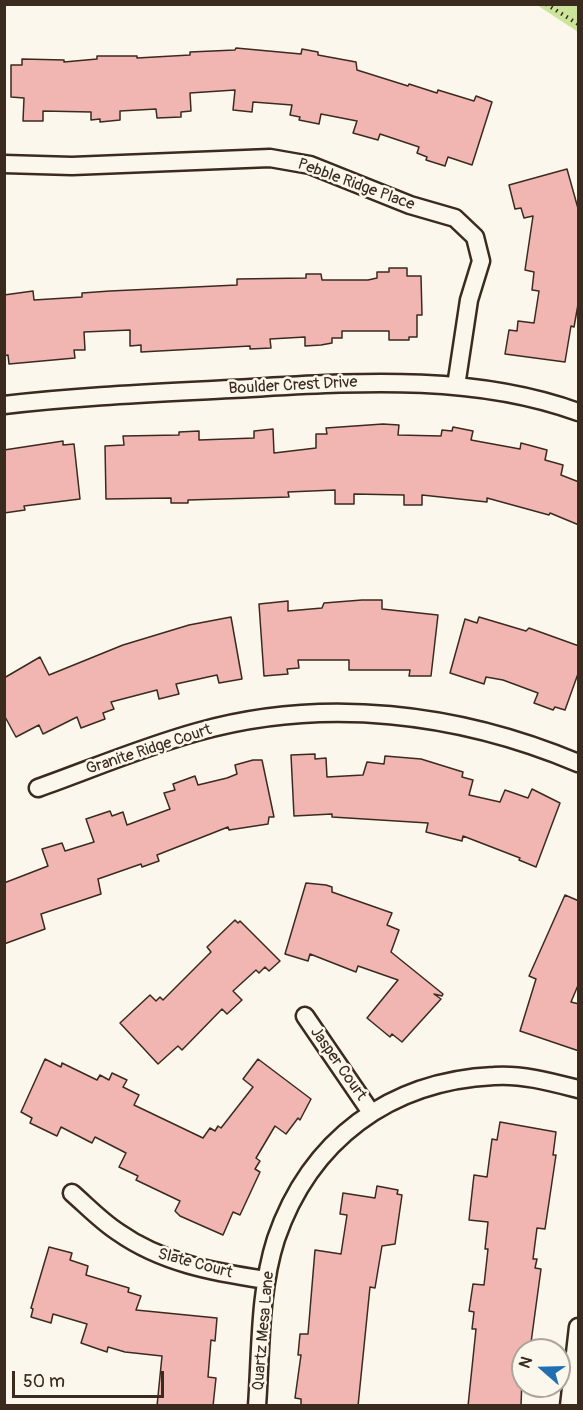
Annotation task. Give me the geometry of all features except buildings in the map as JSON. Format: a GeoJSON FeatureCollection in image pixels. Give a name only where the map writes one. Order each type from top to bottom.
{"type":"FeatureCollection","features":[{"type":"Feature","properties":{"kind":"street","name":"Pebble Ridge Place"},"geometry":{"type":"LineString","coordinates":[[4,164],[72,166],[270,158],[310,165],[410,205],[455,218],[475,237],[481,261],[469,300],[456,386]]}},
{"type":"Feature","properties":{"kind":"street","name":"Boulder Crest Drive"},"geometry":{"type":"LineString","coordinates":[[4,405],[63,398],[358,382],[456,386],[525,398],[579,412]]}},
{"type":"Feature","properties":{"kind":"street","name":"Granite Ridge Court"},"geometry":{"type":"LineString","coordinates":[[38,788],[196,732],[241,722],[302,716],[370,713],[445,722],[499,734],[579,763]]}},
{"type":"Feature","properties":{"kind":"street","name":"Jasper Court"},"geometry":{"type":"LineString","coordinates":[[305,1016],[370,1111]]}},
{"type":"Feature","properties":{"kind":"street","name":"Quartz Mesa Lane"},"geometry":{"type":"LineString","coordinates":[[256,1406],[266,1280],[276,1239],[292,1201],[310,1170],[331,1146],[370,1111],[413,1092],[456,1080],[495,1076],[537,1078],[579,1089]]}},
{"type":"Feature","properties":{"kind":"street","name":"Slate Court"},"geometry":{"type":"LineString","coordinates":[[72,1193],[117,1232],[146,1250],[209,1271],[266,1280]]}},
{"type":"Feature","properties":{"kind":"street"},"geometry":{"type":"LineString","coordinates":[[569,1406],[579,1327]]}},
{"type":"Feature","properties":{"kind":"path"},"geometry":{"type":"LineString","coordinates":[[546,4],[579,24]]}},
{"type":"Feature","properties":{"kind":"green space"},"geometry":{"type":"Polygon","coordinates":[[[537,5],[578,5],[578,32],[537,5]]]}}]}
